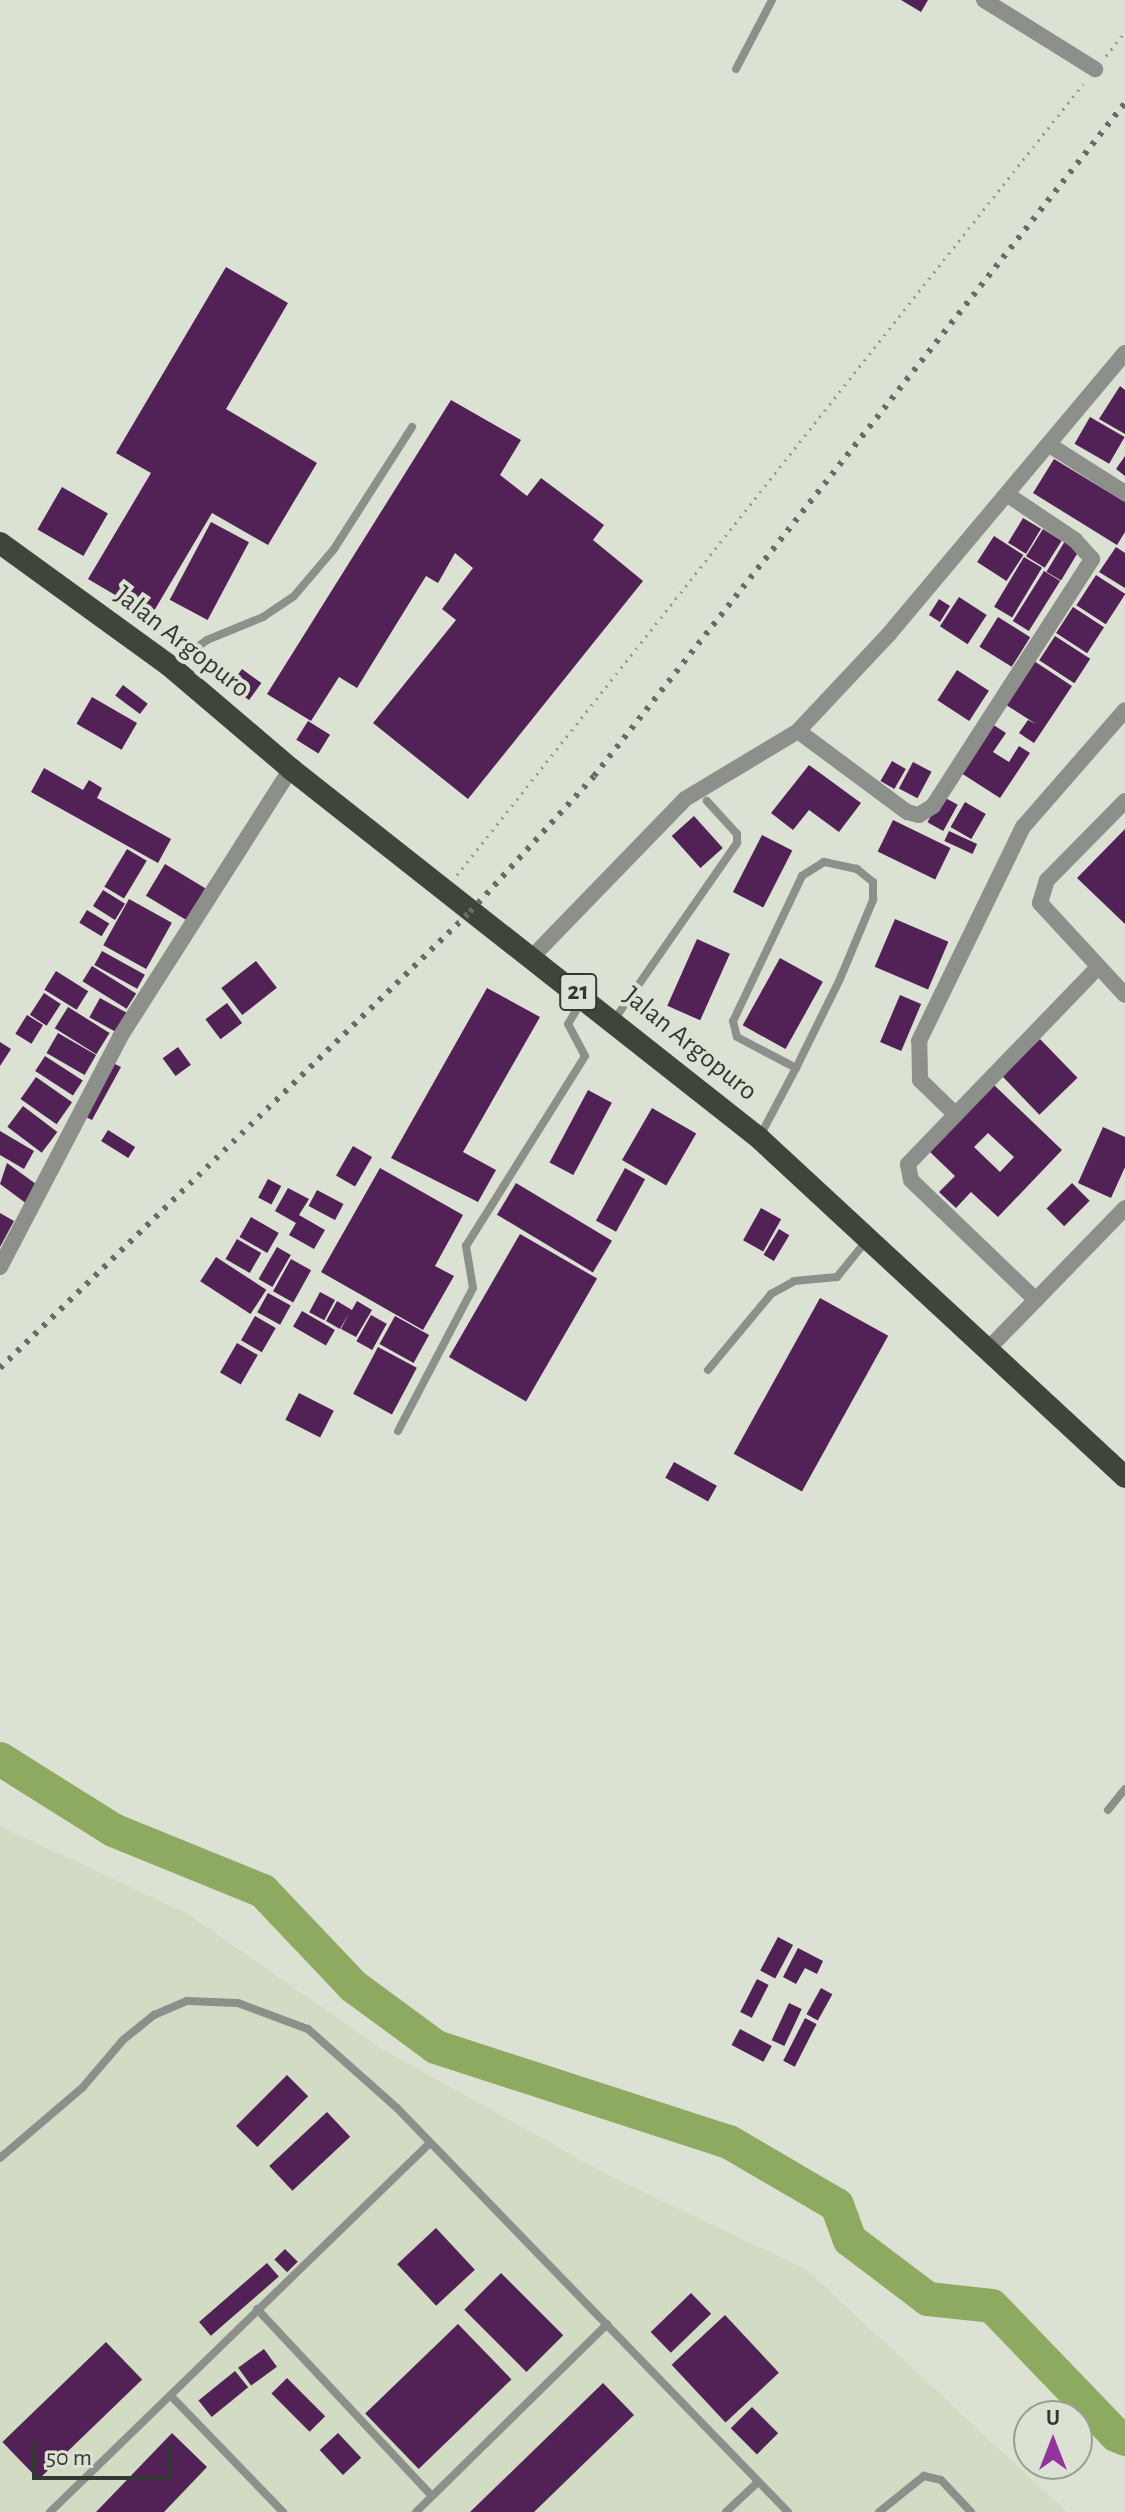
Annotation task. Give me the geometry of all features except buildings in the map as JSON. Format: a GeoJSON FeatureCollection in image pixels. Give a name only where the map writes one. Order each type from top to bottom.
{"type":"FeatureCollection","features":[{"type":"Feature","properties":{"kind":"highway","name":"Jalan Argopuro"},"geometry":{"type":"LineString","coordinates":[[0,543],[170,666],[291,769],[585,997],[759,1138],[1125,1477]]}},
{"type":"Feature","properties":{"kind":"street"},"geometry":{"type":"LineString","coordinates":[[984,0],[1095,69]]}},
{"type":"Feature","properties":{"kind":"street"},"geometry":{"type":"LineString","coordinates":[[532,957],[685,799],[798,731],[1051,446],[1125,353]]}},
{"type":"Feature","properties":{"kind":"street"},"geometry":{"type":"LineString","coordinates":[[1051,446],[1125,493]]}},
{"type":"Feature","properties":{"kind":"street"},"geometry":{"type":"LineString","coordinates":[[798,731],[907,812],[919,815],[933,806],[1090,567],[1089,551],[1008,495]]}},
{"type":"Feature","properties":{"kind":"street"},"geometry":{"type":"LineString","coordinates":[[953,1112],[920,1080],[919,1041],[1023,827],[1125,710]]}},
{"type":"Feature","properties":{"kind":"street"},"geometry":{"type":"LineString","coordinates":[[0,1267],[120,1037],[291,769]]}},
{"type":"Feature","properties":{"kind":"street"},"geometry":{"type":"LineString","coordinates":[[1125,801],[1041,891],[1045,912],[1096,969],[1125,995]]}},
{"type":"Feature","properties":{"kind":"street"},"geometry":{"type":"LineString","coordinates":[[1036,1300],[907,1173],[911,1157],[1096,969]]}},
{"type":"Feature","properties":{"kind":"street"},"geometry":{"type":"LineString","coordinates":[[987,1350],[1125,1208]]}},
{"type":"Feature","properties":{"kind":"lane"},"geometry":{"type":"LineString","coordinates":[[736,69],[772,0]]}},
{"type":"Feature","properties":{"kind":"lane"},"geometry":{"type":"LineString","coordinates":[[170,666],[207,640],[263,617],[294,596],[334,549],[412,427]]}},
{"type":"Feature","properties":{"kind":"lane"},"geometry":{"type":"LineString","coordinates":[[614,1020],[737,843],[737,834],[707,801]]}},
{"type":"Feature","properties":{"kind":"lane"},"geometry":{"type":"LineString","coordinates":[[759,1138],[796,1068],[873,900],[873,882],[857,869],[824,862],[802,876],[733,1021],[737,1037],[796,1068]]}},
{"type":"Feature","properties":{"kind":"lane"},"geometry":{"type":"LineString","coordinates":[[398,1431],[473,1288],[466,1246],[585,1056],[568,1024],[585,997]]}},
{"type":"Feature","properties":{"kind":"lane"},"geometry":{"type":"LineString","coordinates":[[708,1370],[771,1294],[794,1281],[837,1277],[867,1239]]}},
{"type":"Feature","properties":{"kind":"lane"},"geometry":{"type":"LineString","coordinates":[[1108,1810],[1125,1789]]}},
{"type":"Feature","properties":{"kind":"lane"},"geometry":{"type":"LineString","coordinates":[[0,2158],[83,2087],[123,2040],[154,2015],[187,2001],[238,2003],[308,2029],[397,2108],[788,2512]]}},
{"type":"Feature","properties":{"kind":"lane"},"geometry":{"type":"LineString","coordinates":[[50,2512],[172,2397],[257,2309],[429,2144]]}},
{"type":"Feature","properties":{"kind":"lane"},"geometry":{"type":"LineString","coordinates":[[257,2309],[431,2495]]}},
{"type":"Feature","properties":{"kind":"lane"},"geometry":{"type":"LineString","coordinates":[[416,2512],[607,2324]]}},
{"type":"Feature","properties":{"kind":"lane"},"geometry":{"type":"LineString","coordinates":[[172,2397],[283,2512]]}},
{"type":"Feature","properties":{"kind":"lane"},"geometry":{"type":"LineString","coordinates":[[879,2512],[924,2476],[941,2480],[971,2512]]}},
{"type":"Feature","properties":{"kind":"lane"},"geometry":{"type":"LineString","coordinates":[[726,2512],[758,2482]]}},
{"type":"Feature","properties":{"kind":"path"},"geometry":{"type":"LineString","coordinates":[[445,890],[1125,32]]}},
{"type":"Feature","properties":{"kind":"shaded area"},"geometry":{"type":"Polygon","coordinates":[[[0,1826],[188,1914],[382,2049],[608,2175],[807,2270],[1013,2462],[1013,2480],[1033,2480],[1067,2512],[0,2512],[0,1826]]]}},
{"type":"Feature","properties":{"kind":"waterway"},"geometry":{"type":"LineString","coordinates":[[0,1759],[113,1830],[263,1891],[353,1986],[436,2047],[729,2142],[837,2205],[850,2240],[928,2299],[992,2306],[1116,2435],[1125,2439]]}},
{"type":"Feature","properties":{"kind":"railway"},"geometry":{"type":"LineString","coordinates":[[0,1368],[470,912],[594,776],[1125,103]]}}]}
